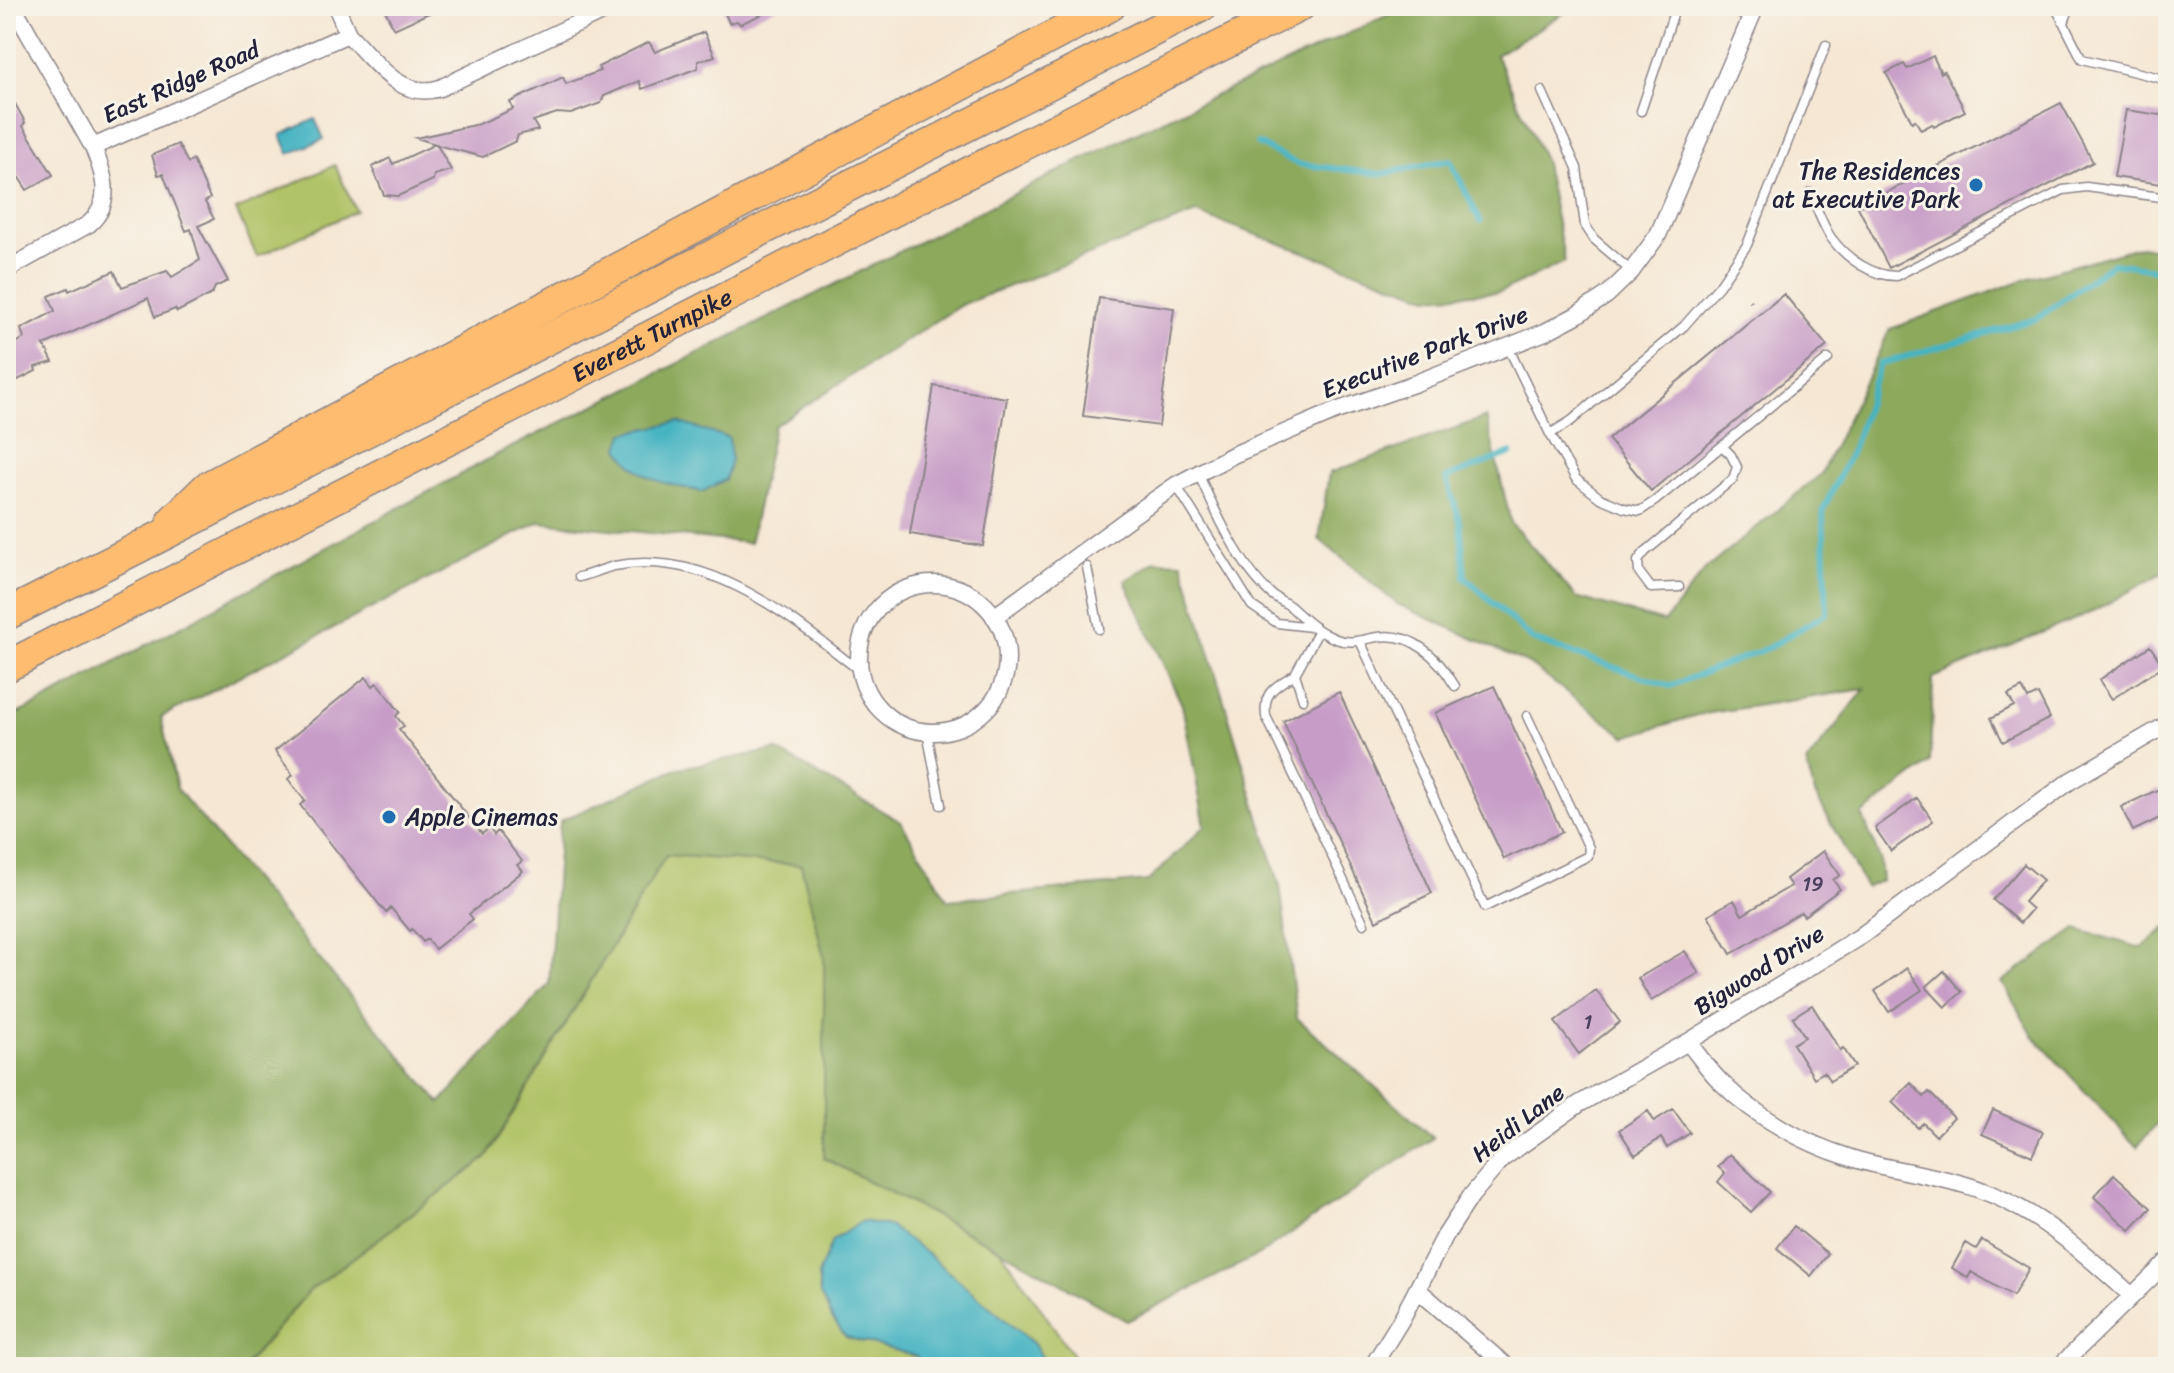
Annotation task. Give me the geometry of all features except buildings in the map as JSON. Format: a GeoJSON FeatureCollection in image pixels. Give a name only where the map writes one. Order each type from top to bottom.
{"type":"FeatureCollection","features":[{"type":"Feature","properties":{"kind":"highway"},"geometry":{"type":"LineString","coordinates":[[152,540],[207,487],[1110,6]]}},
{"type":"Feature","properties":{"kind":"highway","name":"Everett Turnpike"},"geometry":{"type":"LineString","coordinates":[[6,615],[1202,6]]}},
{"type":"Feature","properties":{"kind":"highway","name":"Everett Turnpike"},"geometry":{"type":"LineString","coordinates":[[6,667],[930,192],[1300,6]]}},
{"type":"Feature","properties":{"kind":"street"},"geometry":{"type":"LineString","coordinates":[[13,6],[93,147]]}},
{"type":"Feature","properties":{"kind":"street"},"geometry":{"type":"LineString","coordinates":[[336,6],[348,34],[393,79],[414,91],[426,92],[614,6]]}},
{"type":"Feature","properties":{"kind":"street","name":"Executive Park Drive"},"geometry":{"type":"LineString","coordinates":[[994,617],[1176,485],[1198,473],[1280,433],[1507,347],[1577,315],[1607,295],[1631,272],[1658,235],[1754,13],[1770,6]]}},
{"type":"Feature","properties":{"kind":"street","name":"East Ridge Road"},"geometry":{"type":"LineString","coordinates":[[6,270],[98,216],[104,207],[106,195],[93,147],[348,34]]}},
{"type":"Feature","properties":{"kind":"street"},"geometry":{"type":"LineString","coordinates":[[932,584],[952,587],[980,601],[994,617],[1003,636],[1007,660],[997,694],[973,720],[951,730],[927,732],[911,728],[883,713],[865,687],[860,671],[860,645],[869,621],[884,602],[911,587],[932,584]]}},
{"type":"Feature","properties":{"kind":"street","name":"Bigwood Drive"},"geometry":{"type":"LineString","coordinates":[[2132,1296],[2048,1227],[2003,1200],[1938,1177],[1849,1158],[1786,1129],[1743,1102],[1721,1083],[1688,1042],[1861,936],[2070,781],[2168,724]]}},
{"type":"Feature","properties":{"kind":"street","name":"Heidi Lane"},"geometry":{"type":"LineString","coordinates":[[1372,1367],[1471,1196],[1502,1159],[1579,1104],[1688,1042]]}},
{"type":"Feature","properties":{"kind":"street"},"geometry":{"type":"LineString","coordinates":[[2059,1367],[2168,1261]]}},
{"type":"Feature","properties":{"kind":"street"},"geometry":{"type":"LineString","coordinates":[[1417,1289],[1507,1367]]}},
{"type":"Feature","properties":{"kind":"lane"},"geometry":{"type":"LineString","coordinates":[[1641,111],[1676,6]]}},
{"type":"Feature","properties":{"kind":"lane"},"geometry":{"type":"LineString","coordinates":[[1726,6],[1754,13]]}},
{"type":"Feature","properties":{"kind":"lane"},"geometry":{"type":"LineString","coordinates":[[2055,6],[2082,59],[2168,80]]}},
{"type":"Feature","properties":{"kind":"lane"},"geometry":{"type":"LineString","coordinates":[[2064,24],[2070,6]]}},
{"type":"Feature","properties":{"kind":"lane"},"geometry":{"type":"LineString","coordinates":[[1550,434],[1571,421],[1684,326],[1733,266],[1747,245],[1826,45]]}},
{"type":"Feature","properties":{"kind":"lane"},"geometry":{"type":"LineString","coordinates":[[1542,91],[1577,168],[1585,225],[1594,239],[1631,272]]}},
{"type":"Feature","properties":{"kind":"lane"},"geometry":{"type":"LineString","coordinates":[[1810,193],[1832,240],[1869,272],[1887,276],[1896,276],[2063,190],[2086,187],[2168,198]]}},
{"type":"Feature","properties":{"kind":"lane"},"geometry":{"type":"LineString","coordinates":[[1507,347],[1576,479],[1600,498],[1640,511],[1828,359]]}},
{"type":"Feature","properties":{"kind":"lane"},"geometry":{"type":"LineString","coordinates":[[1679,587],[1651,588],[1639,572],[1638,561],[1733,479],[1737,467],[1722,446]]}},
{"type":"Feature","properties":{"kind":"lane"},"geometry":{"type":"LineString","coordinates":[[1198,473],[1231,537],[1257,580],[1272,596],[1287,604],[1315,628],[1346,642],[1389,636],[1415,643],[1447,672],[1455,686]]}},
{"type":"Feature","properties":{"kind":"lane"},"geometry":{"type":"LineString","coordinates":[[1176,485],[1252,606],[1277,623],[1315,628]]}},
{"type":"Feature","properties":{"kind":"lane"},"geometry":{"type":"LineString","coordinates":[[579,577],[615,566],[647,563],[710,575],[735,585],[771,606],[860,671]]}},
{"type":"Feature","properties":{"kind":"lane"},"geometry":{"type":"LineString","coordinates":[[1087,567],[1099,629]]}},
{"type":"Feature","properties":{"kind":"lane"},"geometry":{"type":"LineString","coordinates":[[1315,628],[1295,674],[1270,692],[1264,701],[1266,716],[1364,924]]}},
{"type":"Feature","properties":{"kind":"lane"},"geometry":{"type":"LineString","coordinates":[[1360,641],[1485,907],[1588,856],[1589,848],[1527,716]]}},
{"type":"Feature","properties":{"kind":"lane"},"geometry":{"type":"LineString","coordinates":[[1295,674],[1303,699]]}},
{"type":"Feature","properties":{"kind":"lane"},"geometry":{"type":"LineString","coordinates":[[927,732],[941,805]]}},
{"type":"Feature","properties":{"kind":"green space"},"geometry":{"type":"Polygon","coordinates":[[[1407,6],[1575,6],[1496,55],[1544,159],[1565,262],[1500,292],[1428,297],[1196,213],[961,305],[774,426],[750,543],[539,522],[161,717],[177,789],[440,1103],[549,984],[560,821],[679,768],[776,750],[901,822],[948,900],[1148,881],[1205,826],[1182,705],[1125,581],[1155,561],[1182,562],[1280,886],[1297,1018],[1433,1138],[1257,1256],[1127,1321],[1001,1250],[824,1158],[824,957],[801,865],[666,855],[486,1158],[309,1291],[244,1367],[6,1367],[6,719],[498,454],[1127,137],[1407,6]]]}},
{"type":"Feature","properties":{"kind":"green space"},"geometry":{"type":"Polygon","coordinates":[[[335,165],[356,211],[257,257],[236,210],[335,165]]]}},
{"type":"Feature","properties":{"kind":"green space"},"geometry":{"type":"Polygon","coordinates":[[[2141,246],[2168,251],[2168,570],[2092,612],[1933,678],[1930,763],[1862,815],[1880,859],[1882,880],[1866,888],[1815,794],[1806,763],[1865,689],[1697,715],[1626,737],[1529,664],[1397,604],[1319,539],[1329,473],[1486,417],[1511,523],[1576,597],[1664,622],[1706,569],[1821,474],[1890,329],[2023,280],[2141,246]]]}},
{"type":"Feature","properties":{"kind":"green space"},"geometry":{"type":"Polygon","coordinates":[[[666,855],[801,864],[824,957],[824,1158],[1001,1250],[1081,1367],[244,1367],[309,1291],[486,1158],[666,855]]]}},
{"type":"Feature","properties":{"kind":"green space"},"geometry":{"type":"Polygon","coordinates":[[[2168,926],[2168,1112],[2137,1147],[2033,1036],[2002,982],[2076,929],[2142,948],[2168,926]]]}},
{"type":"Feature","properties":{"kind":"water"},"geometry":{"type":"Polygon","coordinates":[[[315,119],[324,139],[289,154],[281,135],[315,119]]]}},
{"type":"Feature","properties":{"kind":"water"},"geometry":{"type":"Polygon","coordinates":[[[678,422],[729,438],[731,460],[725,480],[702,492],[655,480],[627,460],[619,448],[624,433],[678,422]]]}},
{"type":"Feature","properties":{"kind":"water"},"geometry":{"type":"Polygon","coordinates":[[[862,1221],[889,1226],[920,1248],[1034,1344],[1046,1367],[927,1367],[916,1356],[846,1337],[820,1294],[818,1275],[832,1241],[862,1221]]]}},
{"type":"Feature","properties":{"kind":"waterway"},"geometry":{"type":"LineString","coordinates":[[1258,144],[1298,164],[1381,174],[1450,160],[1480,221]]}},
{"type":"Feature","properties":{"kind":"waterway"},"geometry":{"type":"LineString","coordinates":[[1511,453],[1446,478],[1460,521],[1465,577],[1533,640],[1670,686],[1768,648],[1827,613],[1823,510],[1853,448],[1880,364],[2036,319],[2113,263],[2168,271]]}},
{"type":"Feature","properties":{"kind":"place","name":"The Residences at Executive Park"},"geometry":{"type":"Point","coordinates":[1976,185]}},
{"type":"Feature","properties":{"kind":"place","name":"Apple Cinemas"},"geometry":{"type":"Point","coordinates":[389,817]}}]}
